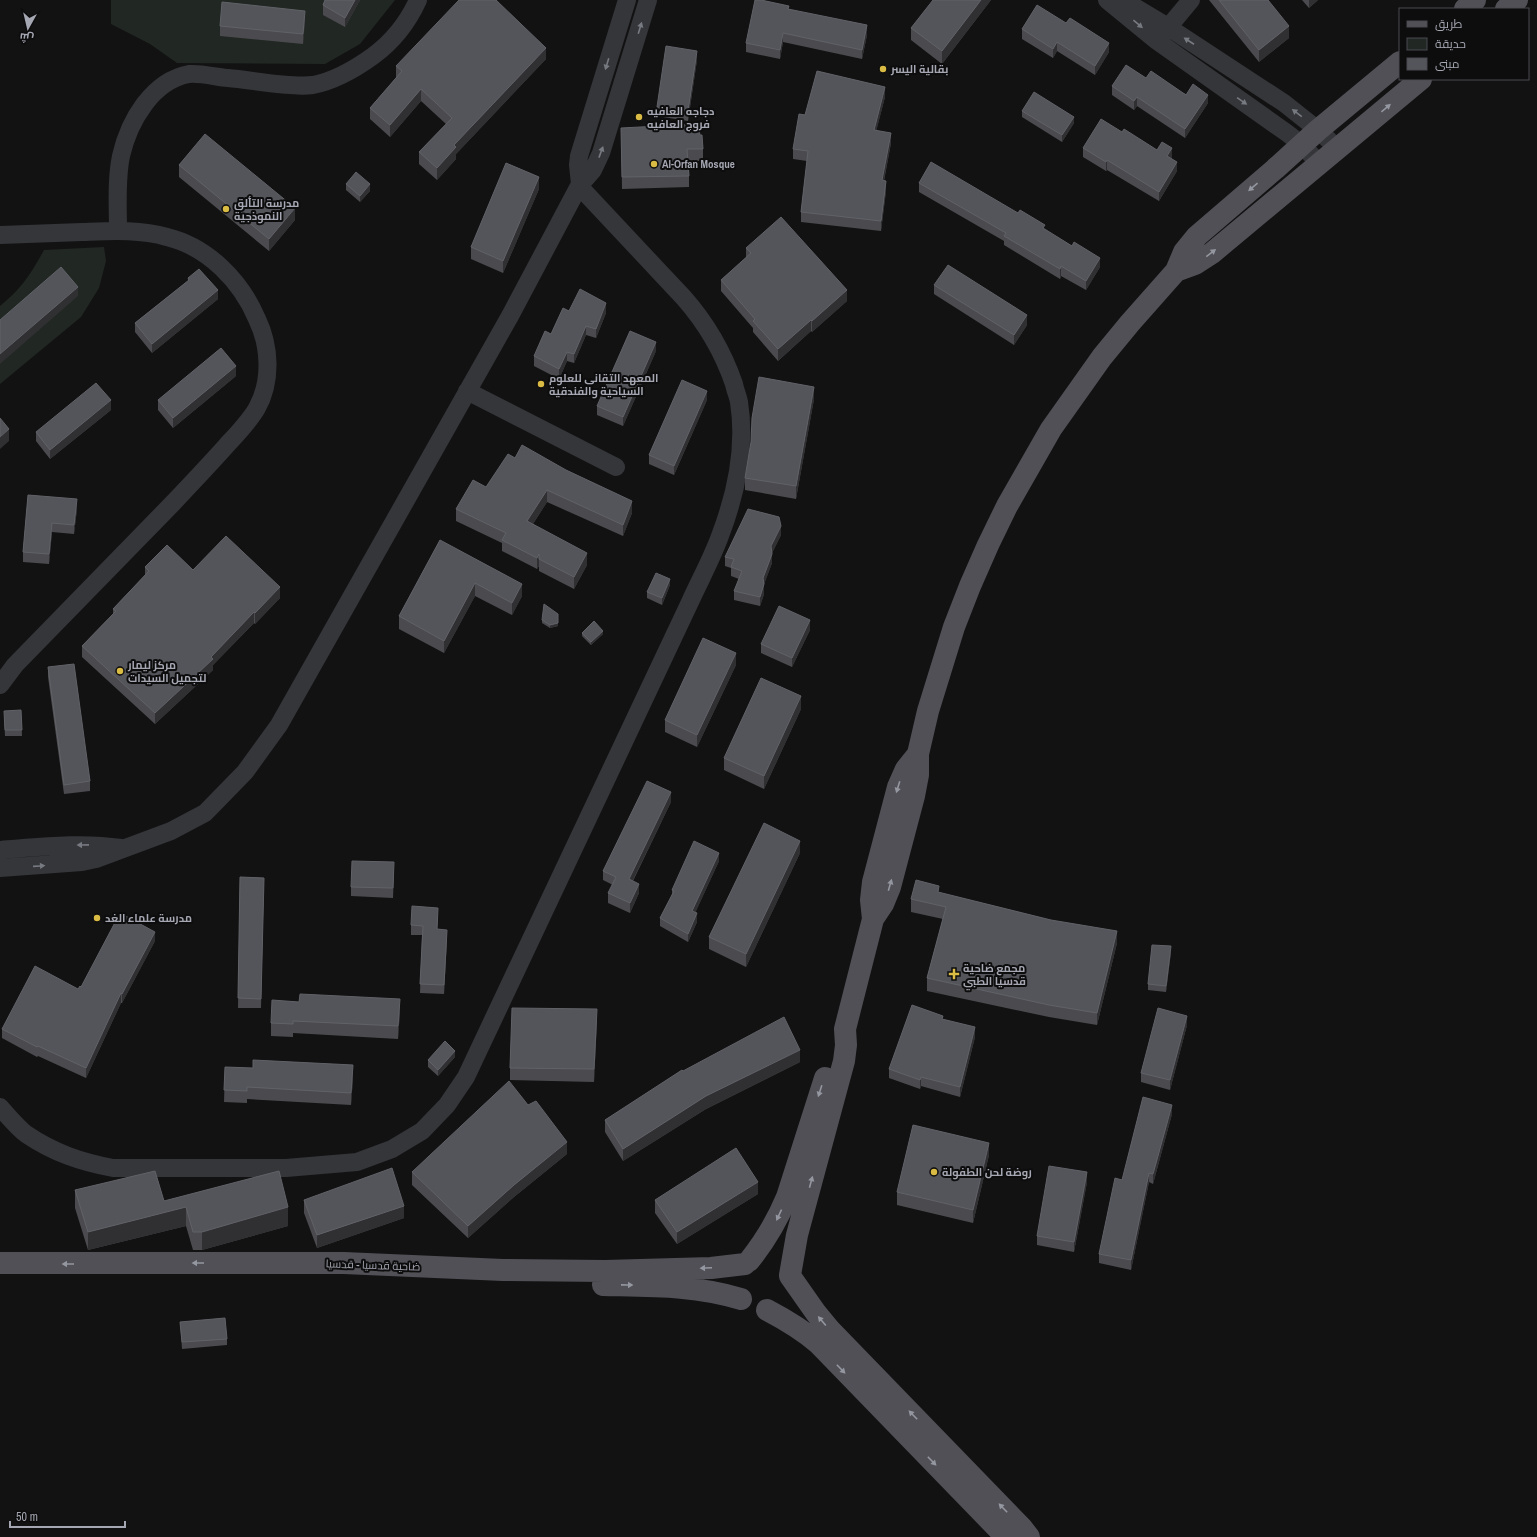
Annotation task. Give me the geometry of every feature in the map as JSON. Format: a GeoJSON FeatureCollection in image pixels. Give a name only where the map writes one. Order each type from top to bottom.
{"type":"FeatureCollection","features":[{"type":"Feature","properties":{"kind":"main road"},"geometry":{"type":"LineString","coordinates":[[1465,8],[1476,0]]}},
{"type":"Feature","properties":{"kind":"main road"},"geometry":{"type":"LineString","coordinates":[[1507,8],[1517,0]]}},
{"type":"Feature","properties":{"kind":"main road"},"geometry":{"type":"LineString","coordinates":[[845,1029],[833,1049],[792,1182],[780,1214],[771,1231],[739,1272],[736,1281],[737,1290],[741,1299],[748,1306],[757,1310],[767,1310],[778,1307],[786,1299],[791,1288],[790,1276],[797,1235],[846,1054],[845,1029],[873,919],[883,904],[890,886],[914,796],[918,775],[918,754],[938,676],[954,627],[985,552],[1007,506],[1032,460],[1076,392],[1130,322],[1176,271],[1184,252],[1197,236],[1275,169],[1301,144],[1399,63]]}},
{"type":"Feature","properties":{"kind":"main road"},"geometry":{"type":"LineString","coordinates":[[1176,271],[1203,259],[1420,80]]}},
{"type":"Feature","properties":{"kind":"main road"},"geometry":{"type":"LineString","coordinates":[[1346,106],[1347,116],[1350,121],[1354,124],[1364,126]]}},
{"type":"Feature","properties":{"kind":"main road"},"geometry":{"type":"LineString","coordinates":[[1275,169],[1280,168],[1288,173],[1293,182],[1293,186]]}},
{"type":"Feature","properties":{"kind":"main road"},"geometry":{"type":"LineString","coordinates":[[747,1262],[758,1257],[768,1257],[777,1260],[785,1266],[790,1276],[816,1313],[830,1330],[1030,1537]]}},
{"type":"Feature","properties":{"kind":"main road","name":"ضاحية قدسيا - قدسيا"},"geometry":{"type":"LineString","coordinates":[[0,1263],[344,1263],[503,1270],[605,1271],[711,1268],[747,1262]]}},
{"type":"Feature","properties":{"kind":"main road","name":"ضاحية قدسيا - قدسيا"},"geometry":{"type":"LineString","coordinates":[[0,1278],[344,1276],[504,1283],[680,1287],[711,1291],[741,1299]]}},
{"type":"Feature","properties":{"kind":"main road"},"geometry":{"type":"LineString","coordinates":[[767,1310],[803,1331],[819,1344],[1006,1537]]}},
{"type":"Feature","properties":{"kind":"street"},"geometry":{"type":"LineString","coordinates":[[118,231],[118,176],[121,155],[128,133],[139,112],[153,94],[169,80],[190,74],[291,85],[313,85],[338,77],[361,65],[382,49],[400,29],[418,0]]}},
{"type":"Feature","properties":{"kind":"street"},"geometry":{"type":"LineString","coordinates":[[0,1107],[26,1133],[60,1153],[86,1164],[113,1168],[286,1168],[320,1166],[357,1162],[392,1149],[422,1131],[447,1105],[466,1077],[720,537],[732,498],[739,466],[741,430],[739,400],[729,370],[715,341],[697,313],[684,298],[579,185],[579,156],[627,0]]}},
{"type":"Feature","properties":{"kind":"street"},"geometry":{"type":"LineString","coordinates":[[0,868],[82,862],[103,857],[122,848],[171,831],[205,813],[245,772],[279,725],[510,316],[579,185],[593,170],[601,153],[648,0]]}},
{"type":"Feature","properties":{"kind":"street"},"geometry":{"type":"LineString","coordinates":[[1107,0],[1163,34],[1284,103],[1318,130],[1337,148]]}},
{"type":"Feature","properties":{"kind":"street"},"geometry":{"type":"LineString","coordinates":[[1123,0],[1163,34],[1301,144],[1319,163]]}},
{"type":"Feature","properties":{"kind":"street"},"geometry":{"type":"LineString","coordinates":[[1163,34],[1191,0]]}},
{"type":"Feature","properties":{"kind":"street"},"geometry":{"type":"LineString","coordinates":[[0,234],[118,231],[142,232],[167,237],[191,246],[211,259],[234,280],[251,305],[261,326],[266,350],[267,377],[264,391],[257,408],[246,424],[194,481],[15,665],[0,686]]}},
{"type":"Feature","properties":{"kind":"street"},"geometry":{"type":"LineString","coordinates":[[467,391],[616,467]]}},
{"type":"Feature","properties":{"kind":"street"},"geometry":{"type":"LineString","coordinates":[[0,850],[80,845],[122,848]]}},
{"type":"Feature","properties":{"kind":"green space"},"geometry":{"type":"Polygon","coordinates":[[[111,0],[395,0],[360,44],[325,64],[177,63],[150,44],[111,24],[111,0]]]}},
{"type":"Feature","properties":{"kind":"green space"},"geometry":{"type":"Polygon","coordinates":[[[104,247],[106,261],[99,288],[81,317],[0,384],[0,306],[25,281],[44,250],[104,247]]]}},
{"type":"Feature","properties":{"kind":"building"},"geometry":{"type":"Polygon","coordinates":[[[325,0],[355,0],[345,18],[323,5],[325,0]]]}},
{"type":"Feature","properties":{"kind":"building"},"geometry":{"type":"Polygon","coordinates":[[[459,0],[496,0],[546,48],[454,145],[456,147],[437,168],[419,152],[452,118],[421,89],[390,125],[370,108],[402,71],[396,66],[459,0]]]}},
{"type":"Feature","properties":{"kind":"building"},"geometry":{"type":"Polygon","coordinates":[[[755,0],[789,6],[788,9],[867,25],[862,50],[783,33],[780,50],[746,43],[755,0]]]}},
{"type":"Feature","properties":{"kind":"building"},"geometry":{"type":"Polygon","coordinates":[[[933,0],[981,0],[942,51],[911,28],[933,0]]]}},
{"type":"Feature","properties":{"kind":"building"},"geometry":{"type":"Polygon","coordinates":[[[1219,0],[1268,0],[1289,26],[1259,50],[1219,0]]]}},
{"type":"Feature","properties":{"kind":"building"},"geometry":{"type":"Polygon","coordinates":[[[222,2],[305,11],[303,34],[220,26],[222,2]]]}},
{"type":"Feature","properties":{"kind":"building"},"geometry":{"type":"Polygon","coordinates":[[[1037,5],[1066,23],[1070,18],[1109,43],[1095,66],[1057,42],[1053,49],[1022,29],[1037,5]]]}},
{"type":"Feature","properties":{"kind":"building"},"geometry":{"type":"Polygon","coordinates":[[[666,46],[697,51],[688,111],[657,107],[666,46]]]}},
{"type":"Feature","properties":{"kind":"building"},"geometry":{"type":"Polygon","coordinates":[[[1126,65],[1146,78],[1151,71],[1186,95],[1193,84],[1208,95],[1185,129],[1137,97],[1134,101],[1112,86],[1126,65]]]}},
{"type":"Feature","properties":{"kind":"building"},"geometry":{"type":"Polygon","coordinates":[[[817,71],[885,87],[874,130],[891,133],[882,180],[886,181],[881,221],[801,212],[808,151],[793,149],[799,114],[805,115],[817,71]]]}},
{"type":"Feature","properties":{"kind":"building"},"geometry":{"type":"Polygon","coordinates":[[[1034,92],[1074,117],[1062,135],[1022,111],[1034,92]]]}},
{"type":"Feature","properties":{"kind":"building"},"geometry":{"type":"Polygon","coordinates":[[[1101,119],[1122,132],[1124,129],[1157,150],[1162,142],[1172,148],[1167,156],[1177,162],[1159,192],[1107,160],[1106,162],[1083,148],[1101,119]]]}},
{"type":"Feature","properties":{"kind":"building","name":"Al-Orfan Mosque"},"geometry":{"type":"Polygon","coordinates":[[[698,124],[700,135],[702,135],[703,149],[687,149],[689,176],[622,177],[621,128],[698,124]]]}},
{"type":"Feature","properties":{"kind":"building"},"geometry":{"type":"Polygon","coordinates":[[[205,134],[295,208],[269,239],[179,165],[205,134]]]}},
{"type":"Feature","properties":{"kind":"building"},"geometry":{"type":"Polygon","coordinates":[[[931,162],[1018,213],[1020,210],[1045,225],[1043,228],[1072,246],[1074,242],[1100,258],[1086,281],[1061,266],[1060,269],[1004,236],[1006,233],[919,183],[931,162]]]}},
{"type":"Feature","properties":{"kind":"building"},"geometry":{"type":"Polygon","coordinates":[[[506,163],[539,177],[503,261],[471,247],[506,163]]]}},
{"type":"Feature","properties":{"kind":"building"},"geometry":{"type":"Polygon","coordinates":[[[356,172],[370,184],[360,196],[346,184],[356,172]]]}},
{"type":"Feature","properties":{"kind":"building"},"geometry":{"type":"Polygon","coordinates":[[[781,217],[847,290],[778,349],[753,321],[755,319],[721,280],[751,253],[746,248],[781,217]]]}},
{"type":"Feature","properties":{"kind":"building"},"geometry":{"type":"Polygon","coordinates":[[[948,265],[1027,315],[1014,335],[934,285],[948,265]]]}},
{"type":"Feature","properties":{"kind":"building"},"geometry":{"type":"Polygon","coordinates":[[[61,267],[78,287],[0,354],[0,320],[61,267]]]}},
{"type":"Feature","properties":{"kind":"building"},"geometry":{"type":"Polygon","coordinates":[[[199,269],[218,290],[152,344],[135,323],[189,280],[188,278],[199,269]]]}},
{"type":"Feature","properties":{"kind":"building"},"geometry":{"type":"Polygon","coordinates":[[[580,289],[606,303],[596,329],[586,326],[574,354],[567,352],[559,369],[534,356],[545,331],[551,334],[563,308],[569,311],[580,289]]]}},
{"type":"Feature","properties":{"kind":"building"},"geometry":{"type":"Polygon","coordinates":[[[630,331],[656,342],[623,417],[597,406],[630,331]]]}},
{"type":"Feature","properties":{"kind":"building"},"geometry":{"type":"Polygon","coordinates":[[[221,348],[236,366],[173,418],[158,400],[221,348]]]}},
{"type":"Feature","properties":{"kind":"building"},"geometry":{"type":"Polygon","coordinates":[[[759,377],[814,387],[796,486],[745,478],[751,442],[752,418],[759,377]]]}},
{"type":"Feature","properties":{"kind":"building"},"geometry":{"type":"Polygon","coordinates":[[[682,380],[707,391],[674,466],[649,455],[682,380]]]}},
{"type":"Feature","properties":{"kind":"building"},"geometry":{"type":"Polygon","coordinates":[[[96,383],[111,400],[50,450],[36,432],[96,383]]]}},
{"type":"Feature","properties":{"kind":"building"},"geometry":{"type":"Polygon","coordinates":[[[0,418],[9,429],[0,437],[0,418]]]}},
{"type":"Feature","properties":{"kind":"building"},"geometry":{"type":"Polygon","coordinates":[[[522,445],[566,470],[632,501],[623,525],[547,490],[527,521],[587,553],[574,577],[539,559],[539,554],[537,558],[502,540],[506,533],[456,509],[473,480],[486,487],[508,454],[515,458],[522,445]]]}},
{"type":"Feature","properties":{"kind":"building"},"geometry":{"type":"Polygon","coordinates":[[[28,495],[77,499],[74,525],[52,523],[49,554],[23,552],[28,495]]]}},
{"type":"Feature","properties":{"kind":"building"},"geometry":{"type":"Polygon","coordinates":[[[748,509],[779,517],[781,526],[771,546],[772,554],[763,578],[764,584],[760,597],[734,591],[742,571],[731,567],[734,559],[725,557],[748,509]]]}},
{"type":"Feature","properties":{"kind":"building"},"geometry":{"type":"Polygon","coordinates":[[[226,536],[280,587],[211,657],[213,659],[155,713],[82,646],[116,611],[113,609],[149,571],[145,567],[167,545],[193,570],[226,536]]]}},
{"type":"Feature","properties":{"kind":"building"},"geometry":{"type":"Polygon","coordinates":[[[440,540],[522,584],[512,603],[475,583],[444,641],[399,616],[440,540]]]}},
{"type":"Feature","properties":{"kind":"building"},"geometry":{"type":"Polygon","coordinates":[[[656,573],[670,579],[662,598],[647,592],[656,573]]]}},
{"type":"Feature","properties":{"kind":"building"},"geometry":{"type":"Polygon","coordinates":[[[544,604],[558,614],[558,623],[550,625],[542,620],[544,604]]]}},
{"type":"Feature","properties":{"kind":"building"},"geometry":{"type":"Polygon","coordinates":[[[779,606],[810,620],[792,658],[761,644],[779,606]]]}},
{"type":"Feature","properties":{"kind":"building"},"geometry":{"type":"Polygon","coordinates":[[[594,621],[603,631],[591,642],[582,633],[594,621]]]}},
{"type":"Feature","properties":{"kind":"building"},"geometry":{"type":"Polygon","coordinates":[[[703,638],[736,653],[697,735],[665,720],[703,638]]]}},
{"type":"Feature","properties":{"kind":"building"},"geometry":{"type":"Polygon","coordinates":[[[74,664],[90,781],[64,785],[48,667],[74,664]]]}},
{"type":"Feature","properties":{"kind":"building"},"geometry":{"type":"Polygon","coordinates":[[[761,678],[801,696],[764,776],[724,758],[761,678]]]}},
{"type":"Feature","properties":{"kind":"building"},"geometry":{"type":"Polygon","coordinates":[[[21,710],[22,730],[5,730],[4,711],[21,710]]]}},
{"type":"Feature","properties":{"kind":"building"},"geometry":{"type":"Polygon","coordinates":[[[647,781],[671,792],[629,879],[639,884],[630,903],[608,893],[616,877],[603,871],[647,781]]]}},
{"type":"Feature","properties":{"kind":"building"},"geometry":{"type":"Polygon","coordinates":[[[764,823],[800,841],[746,954],[709,937],[764,823]]]}},
{"type":"Feature","properties":{"kind":"building"},"geometry":{"type":"Polygon","coordinates":[[[694,841],[719,853],[692,911],[697,913],[688,934],[660,918],[674,891],[672,890],[694,841]]]}},
{"type":"Feature","properties":{"kind":"building"},"geometry":{"type":"Polygon","coordinates":[[[352,861],[394,862],[393,888],[351,887],[352,861]]]}},
{"type":"Feature","properties":{"kind":"building"},"geometry":{"type":"Polygon","coordinates":[[[240,877],[264,878],[261,999],[238,998],[240,877]]]}},
{"type":"Feature","properties":{"kind":"building"},"geometry":{"type":"Polygon","coordinates":[[[916,880],[939,886],[938,892],[1051,920],[1117,931],[1097,1013],[1049,1005],[927,978],[946,907],[911,899],[916,880]]]}},
{"type":"Feature","properties":{"kind":"building"},"geometry":{"type":"Polygon","coordinates":[[[412,906],[438,908],[437,929],[447,930],[444,985],[420,984],[423,926],[411,925],[412,906]]]}},
{"type":"Feature","properties":{"kind":"building"},"geometry":{"type":"Polygon","coordinates":[[[120,913],[155,932],[122,994],[121,993],[86,1068],[38,1046],[37,1047],[2,1029],[35,966],[78,989],[80,986],[81,987],[120,913]]]}},
{"type":"Feature","properties":{"kind":"building"},"geometry":{"type":"Polygon","coordinates":[[[1152,945],[1171,946],[1166,986],[1148,984],[1152,945]]]}},
{"type":"Feature","properties":{"kind":"building"},"geometry":{"type":"Polygon","coordinates":[[[300,994],[400,999],[398,1026],[293,1021],[293,1024],[271,1023],[272,1000],[299,1002],[300,994]]]}},
{"type":"Feature","properties":{"kind":"building"},"geometry":{"type":"Polygon","coordinates":[[[912,1005],[943,1016],[942,1019],[975,1027],[960,1087],[921,1077],[920,1080],[889,1069],[912,1005]]]}},
{"type":"Feature","properties":{"kind":"building"},"geometry":{"type":"Polygon","coordinates":[[[512,1008],[597,1009],[594,1069],[510,1068],[512,1008]]]}},
{"type":"Feature","properties":{"kind":"building"},"geometry":{"type":"Polygon","coordinates":[[[1158,1008],[1187,1016],[1170,1080],[1141,1073],[1158,1008]]]}},
{"type":"Feature","properties":{"kind":"building"},"geometry":{"type":"Polygon","coordinates":[[[784,1017],[800,1050],[706,1096],[623,1149],[605,1120],[682,1070],[683,1071],[784,1017]]]}},
{"type":"Feature","properties":{"kind":"building"},"geometry":{"type":"Polygon","coordinates":[[[445,1041],[455,1051],[438,1070],[428,1060],[445,1041]]]}},
{"type":"Feature","properties":{"kind":"building"},"geometry":{"type":"Polygon","coordinates":[[[253,1060],[353,1065],[351,1093],[247,1087],[247,1091],[224,1090],[225,1067],[253,1068],[253,1060]]]}},
{"type":"Feature","properties":{"kind":"building"},"geometry":{"type":"Polygon","coordinates":[[[509,1081],[528,1105],[536,1101],[567,1142],[514,1185],[468,1226],[412,1172],[509,1081]]]}},
{"type":"Feature","properties":{"kind":"building"},"geometry":{"type":"Polygon","coordinates":[[[1143,1097],[1172,1105],[1153,1174],[1149,1173],[1131,1260],[1099,1254],[1115,1178],[1122,1180],[1143,1097]]]}},
{"type":"Feature","properties":{"kind":"building"},"geometry":{"type":"Polygon","coordinates":[[[913,1125],[989,1143],[973,1210],[897,1192],[913,1125]]]}},
{"type":"Feature","properties":{"kind":"building"},"geometry":{"type":"Polygon","coordinates":[[[736,1148],[758,1182],[677,1232],[655,1200],[736,1148]]]}},
{"type":"Feature","properties":{"kind":"building"},"geometry":{"type":"Polygon","coordinates":[[[1049,1166],[1087,1172],[1074,1242],[1037,1236],[1049,1166]]]}},
{"type":"Feature","properties":{"kind":"building"},"geometry":{"type":"Polygon","coordinates":[[[392,1168],[404,1206],[317,1235],[304,1200],[392,1168]]]}},
{"type":"Feature","properties":{"kind":"building"},"geometry":{"type":"Polygon","coordinates":[[[155,1171],[164,1201],[279,1171],[288,1207],[202,1232],[193,1232],[186,1207],[88,1232],[75,1190],[155,1171]]]}},
{"type":"Feature","properties":{"kind":"building"},"geometry":{"type":"Polygon","coordinates":[[[225,1318],[227,1339],[182,1342],[180,1322],[225,1318]]]}},
{"type":"Feature","properties":{"kind":"place","name":"بقالية اليسر"},"geometry":{"type":"Point","coordinates":[883,69]}},
{"type":"Feature","properties":{"kind":"place","name":"دجاجه العافيه فروج العافيه"},"geometry":{"type":"Point","coordinates":[639,117]}},
{"type":"Feature","properties":{"kind":"place","name":"Al-Orfan Mosque"},"geometry":{"type":"Point","coordinates":[654,164]}},
{"type":"Feature","properties":{"kind":"place","name":"مدرسة التألق النموذجية"},"geometry":{"type":"Point","coordinates":[226,209]}},
{"type":"Feature","properties":{"kind":"place","name":"المعهد التقاني للعلوم السياحية والفندقية"},"geometry":{"type":"Point","coordinates":[541,384]}},
{"type":"Feature","properties":{"kind":"place","name":"مركز ليمار لتجميل السيدات"},"geometry":{"type":"Point","coordinates":[120,671]}},
{"type":"Feature","properties":{"kind":"place","name":"مدرسة علماء الغد"},"geometry":{"type":"Point","coordinates":[97,918]}},
{"type":"Feature","properties":{"kind":"place","name":"مجمع ضاحية قدسيا الطبي"},"geometry":{"type":"Point","coordinates":[954,974]}},
{"type":"Feature","properties":{"kind":"place","name":"روضة لحن الطفولة"},"geometry":{"type":"Point","coordinates":[934,1172]}}]}
